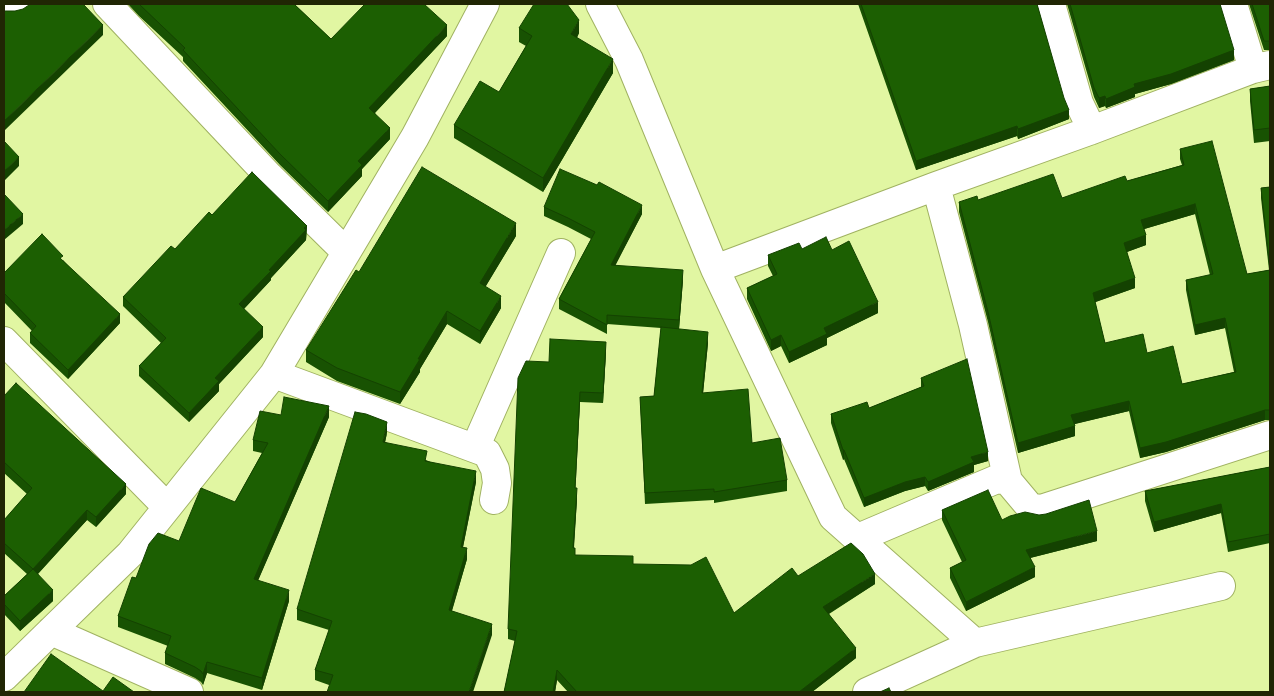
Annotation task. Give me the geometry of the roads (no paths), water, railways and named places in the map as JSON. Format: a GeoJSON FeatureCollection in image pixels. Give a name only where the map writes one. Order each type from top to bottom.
{"type":"FeatureCollection","features":[{"type":"Feature","properties":{"kind":"street"},"geometry":{"type":"LineString","coordinates":[[4,6],[18,4]]}},
{"type":"Feature","properties":{"kind":"street"},"geometry":{"type":"LineString","coordinates":[[107,4],[269,176],[346,252]]}},
{"type":"Feature","properties":{"kind":"street"},"geometry":{"type":"LineString","coordinates":[[4,677],[130,554],[274,374],[415,137],[485,4]]}},
{"type":"Feature","properties":{"kind":"street"},"geometry":{"type":"LineString","coordinates":[[600,4],[629,60],[715,270],[833,517],[975,643]]}},
{"type":"Feature","properties":{"kind":"street"},"geometry":{"type":"LineString","coordinates":[[1051,4],[1079,102],[1092,130]]}},
{"type":"Feature","properties":{"kind":"street"},"geometry":{"type":"LineString","coordinates":[[715,270],[936,186],[1262,67],[1233,4]]}},
{"type":"Feature","properties":{"kind":"street"},"geometry":{"type":"LineString","coordinates":[[936,186],[973,325],[1008,481],[1029,506],[1040,510],[1270,435]]}},
{"type":"Feature","properties":{"kind":"street"},"geometry":{"type":"LineString","coordinates":[[475,448],[562,253]]}},
{"type":"Feature","properties":{"kind":"street"},"geometry":{"type":"LineString","coordinates":[[4,341],[167,507]]}},
{"type":"Feature","properties":{"kind":"street"},"geometry":{"type":"LineString","coordinates":[[274,374],[486,452],[495,470],[497,483],[494,500]]}},
{"type":"Feature","properties":{"kind":"street"},"geometry":{"type":"LineString","coordinates":[[858,538],[997,479],[1008,481]]}},
{"type":"Feature","properties":{"kind":"street"},"geometry":{"type":"LineString","coordinates":[[867,692],[975,643],[1221,586]]}},
{"type":"Feature","properties":{"kind":"street"},"geometry":{"type":"LineString","coordinates":[[51,631],[189,692]]}}]}
